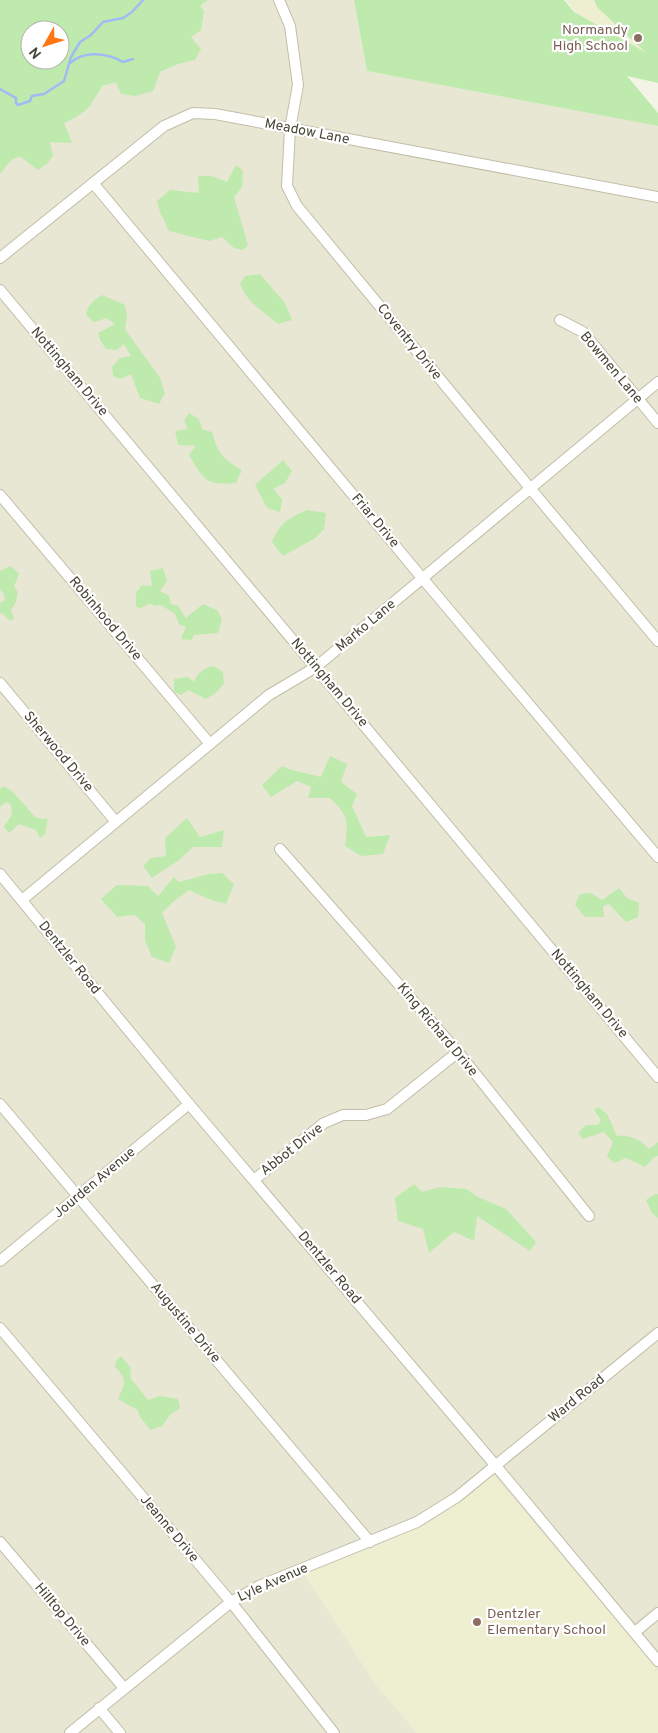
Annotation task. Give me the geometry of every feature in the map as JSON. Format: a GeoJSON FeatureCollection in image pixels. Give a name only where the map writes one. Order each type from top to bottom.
{"type":"FeatureCollection","features":[{"type":"Feature","properties":{"kind":"street","name":"Coventry Drive"},"geometry":{"type":"LineString","coordinates":[[279,0],[290,26],[298,85],[290,129],[287,186],[297,206],[658,641]]}},
{"type":"Feature","properties":{"kind":"street","name":"Meadow Lane"},"geometry":{"type":"LineString","coordinates":[[0,258],[164,126],[193,113],[215,114],[658,197]]}},
{"type":"Feature","properties":{"kind":"street","name":"Friar Drive"},"geometry":{"type":"LineString","coordinates":[[93,183],[658,857]]}},
{"type":"Feature","properties":{"kind":"street","name":"Nottingham Drive"},"geometry":{"type":"LineString","coordinates":[[0,290],[658,1077]]}},
{"type":"Feature","properties":{"kind":"street","name":"Bowmen Lane"},"geometry":{"type":"LineString","coordinates":[[560,320],[583,332],[658,423]]}},
{"type":"Feature","properties":{"kind":"street","name":"Marko Lane"},"geometry":{"type":"LineString","coordinates":[[22,900],[269,695],[316,667],[658,382]]}},
{"type":"Feature","properties":{"kind":"street","name":"Robinhood Drive"},"geometry":{"type":"LineString","coordinates":[[0,495],[210,744]]}},
{"type":"Feature","properties":{"kind":"street","name":"Sherwood Drive"},"geometry":{"type":"LineString","coordinates":[[0,683],[116,822]]}},
{"type":"Feature","properties":{"kind":"street","name":"King Richard Drive"},"geometry":{"type":"LineString","coordinates":[[280,849],[458,1052],[589,1216]]}},
{"type":"Feature","properties":{"kind":"street","name":"Dentzler Road"},"geometry":{"type":"LineString","coordinates":[[0,874],[189,1104],[496,1466],[658,1661]]}},
{"type":"Feature","properties":{"kind":"street","name":"Abbot Drive"},"geometry":{"type":"LineString","coordinates":[[254,1180],[324,1123],[343,1115],[366,1115],[387,1109],[458,1052]]}},
{"type":"Feature","properties":{"kind":"street","name":"Augustine Drive"},"geometry":{"type":"LineString","coordinates":[[0,1104],[370,1542]]}},
{"type":"Feature","properties":{"kind":"street","name":"Jourden Avenue"},"geometry":{"type":"LineString","coordinates":[[0,1261],[189,1104]]}},
{"type":"Feature","properties":{"kind":"street","name":"Jeanne Drive"},"geometry":{"type":"LineString","coordinates":[[0,1328],[231,1602],[334,1733]]}},
{"type":"Feature","properties":{"kind":"street","name":"Ward Road"},"geometry":{"type":"LineString","coordinates":[[496,1466],[658,1333]]}},
{"type":"Feature","properties":{"kind":"street","name":"Lyle Avenue"},"geometry":{"type":"LineString","coordinates":[[70,1733],[231,1602],[259,1586],[417,1522],[457,1497],[496,1466]]}},
{"type":"Feature","properties":{"kind":"street","name":"Hilltop Drive"},"geometry":{"type":"LineString","coordinates":[[0,1542],[124,1688]]}},
{"type":"Feature","properties":{"kind":"street"},"geometry":{"type":"LineString","coordinates":[[634,1632],[658,1613]]}},
{"type":"Feature","properties":{"kind":"street"},"geometry":{"type":"LineString","coordinates":[[99,1708],[120,1733]]}},
{"type":"Feature","properties":{"kind":"shaded area"},"geometry":{"type":"Polygon","coordinates":[[[208,0],[354,0],[367,71],[658,126],[658,1733],[0,1733],[0,169],[208,0]]]}},
{"type":"Feature","properties":{"kind":"shaded area","name":"Normandy High School"},"geometry":{"type":"Polygon","coordinates":[[[566,0],[658,0],[658,59],[579,16],[566,0]]]}},
{"type":"Feature","properties":{"kind":"shaded area","name":"Dentzler Elementary School"},"geometry":{"type":"Polygon","coordinates":[[[494,1475],[658,1671],[658,1733],[417,1733],[376,1685],[304,1574],[390,1540],[438,1512],[494,1475]]]}},
{"type":"Feature","properties":{"kind":"green space"},"geometry":{"type":"Polygon","coordinates":[[[0,0],[208,0],[200,6],[204,11],[201,30],[191,37],[201,49],[195,60],[178,64],[160,72],[153,91],[135,96],[121,94],[116,82],[102,86],[87,109],[64,123],[72,143],[50,142],[53,155],[48,163],[38,170],[21,157],[11,161],[0,174],[0,0]]]}},
{"type":"Feature","properties":{"kind":"green space"},"geometry":{"type":"Polygon","coordinates":[[[354,0],[564,0],[574,12],[645,52],[597,7],[594,0],[658,0],[658,83],[627,76],[658,113],[658,126],[367,71],[354,0]]]}},
{"type":"Feature","properties":{"kind":"green space"},"geometry":{"type":"Polygon","coordinates":[[[236,165],[243,171],[242,187],[234,197],[248,245],[243,250],[234,248],[222,237],[209,241],[169,231],[157,201],[170,190],[199,193],[198,176],[212,176],[227,182],[236,165]]]}},
{"type":"Feature","properties":{"kind":"green space"},"geometry":{"type":"Polygon","coordinates":[[[260,274],[285,303],[292,320],[278,324],[256,307],[248,297],[240,284],[245,276],[260,274]]]}},
{"type":"Feature","properties":{"kind":"green space"},"geometry":{"type":"Polygon","coordinates":[[[102,295],[125,305],[127,316],[125,329],[160,378],[165,393],[159,404],[140,398],[131,374],[120,379],[113,376],[112,367],[120,358],[131,356],[124,344],[117,350],[106,349],[100,340],[98,333],[115,324],[107,318],[94,322],[86,315],[91,303],[102,295]]]}},
{"type":"Feature","properties":{"kind":"green space"},"geometry":{"type":"Polygon","coordinates":[[[189,413],[199,419],[202,429],[212,432],[222,455],[230,463],[242,470],[236,483],[226,484],[207,480],[189,455],[196,446],[178,445],[175,431],[188,429],[184,421],[189,413]]]}},
{"type":"Feature","properties":{"kind":"green space"},"geometry":{"type":"Polygon","coordinates":[[[283,460],[292,471],[285,483],[273,489],[282,499],[280,512],[267,508],[255,485],[283,460]]]}},
{"type":"Feature","properties":{"kind":"green space"},"geometry":{"type":"Polygon","coordinates":[[[307,510],[326,513],[324,529],[314,539],[283,556],[272,542],[282,525],[294,516],[307,510]]]}},
{"type":"Feature","properties":{"kind":"green space"},"geometry":{"type":"Polygon","coordinates":[[[10,566],[19,573],[14,587],[18,592],[16,602],[11,610],[14,618],[10,621],[0,613],[0,603],[5,600],[0,589],[0,571],[10,566]]]}},
{"type":"Feature","properties":{"kind":"green space"},"geometry":{"type":"Polygon","coordinates":[[[163,568],[167,581],[160,591],[169,596],[171,604],[178,606],[186,618],[203,604],[217,610],[222,619],[218,633],[194,635],[192,640],[181,639],[186,627],[179,624],[175,614],[161,605],[154,606],[150,603],[141,608],[136,607],[136,593],[142,585],[152,586],[150,571],[163,568]]]}},
{"type":"Feature","properties":{"kind":"green space"},"geometry":{"type":"Polygon","coordinates":[[[214,666],[223,672],[224,683],[217,692],[206,699],[188,690],[181,695],[174,692],[174,679],[188,677],[194,682],[202,671],[214,666]]]}},
{"type":"Feature","properties":{"kind":"green space"},"geometry":{"type":"Polygon","coordinates":[[[330,756],[347,764],[341,782],[357,794],[352,806],[366,837],[390,835],[383,854],[361,856],[345,846],[347,825],[344,815],[330,798],[308,798],[311,787],[297,781],[271,797],[262,785],[282,766],[321,777],[330,756]]]}},
{"type":"Feature","properties":{"kind":"green space"},"geometry":{"type":"Polygon","coordinates":[[[3,786],[12,791],[36,818],[48,819],[45,834],[40,838],[36,830],[19,824],[9,833],[4,827],[12,814],[11,805],[6,802],[0,807],[0,789],[3,786]]]}},
{"type":"Feature","properties":{"kind":"green space"},"geometry":{"type":"Polygon","coordinates":[[[187,818],[200,837],[224,830],[222,847],[193,847],[179,860],[152,878],[143,866],[151,858],[166,856],[165,838],[187,818]]]}},
{"type":"Feature","properties":{"kind":"green space"},"geometry":{"type":"Polygon","coordinates":[[[222,873],[234,884],[226,904],[211,900],[189,890],[162,913],[176,947],[169,963],[152,957],[145,940],[145,924],[135,915],[117,917],[101,899],[117,885],[148,886],[158,896],[174,877],[179,882],[209,874],[222,873]]]}},
{"type":"Feature","properties":{"kind":"green space"},"geometry":{"type":"Polygon","coordinates":[[[619,888],[627,898],[639,903],[638,917],[626,922],[609,904],[603,906],[604,917],[585,917],[575,905],[580,894],[591,893],[602,900],[619,888]]]}},
{"type":"Feature","properties":{"kind":"green space"},"geometry":{"type":"Polygon","coordinates":[[[598,1107],[607,1114],[617,1136],[634,1138],[649,1149],[658,1142],[658,1156],[653,1158],[645,1167],[626,1158],[614,1163],[607,1156],[613,1142],[604,1132],[583,1139],[578,1133],[586,1125],[598,1125],[601,1120],[594,1110],[598,1107]]]}},
{"type":"Feature","properties":{"kind":"green space"},"geometry":{"type":"Polygon","coordinates":[[[414,1184],[422,1192],[440,1187],[466,1189],[478,1197],[506,1209],[536,1242],[530,1251],[477,1216],[474,1241],[454,1232],[429,1253],[423,1229],[398,1221],[395,1198],[414,1184]]]}},
{"type":"Feature","properties":{"kind":"green space"},"geometry":{"type":"Polygon","coordinates":[[[658,1194],[658,1218],[652,1213],[646,1200],[658,1194]]]}},
{"type":"Feature","properties":{"kind":"green space"},"geometry":{"type":"Polygon","coordinates":[[[121,1356],[130,1367],[131,1379],[148,1400],[160,1396],[178,1399],[180,1408],[170,1415],[162,1426],[150,1430],[139,1415],[138,1410],[118,1399],[124,1379],[115,1367],[116,1361],[121,1356]]]}},
{"type":"Feature","properties":{"kind":"waterway"},"geometry":{"type":"LineString","coordinates":[[0,89],[16,98],[18,105],[30,101],[32,96],[44,94],[64,81],[71,57],[80,42],[91,35],[103,22],[123,18],[132,12],[143,0]]}},
{"type":"Feature","properties":{"kind":"waterway"},"geometry":{"type":"LineString","coordinates":[[70,63],[82,56],[96,54],[123,62],[133,59]]}},
{"type":"Feature","properties":{"kind":"place","name":"Normandy High School"},"geometry":{"type":"Point","coordinates":[638,38]}},
{"type":"Feature","properties":{"kind":"place","name":"Dentzler Elementary School"},"geometry":{"type":"Point","coordinates":[477,1622]}}]}
